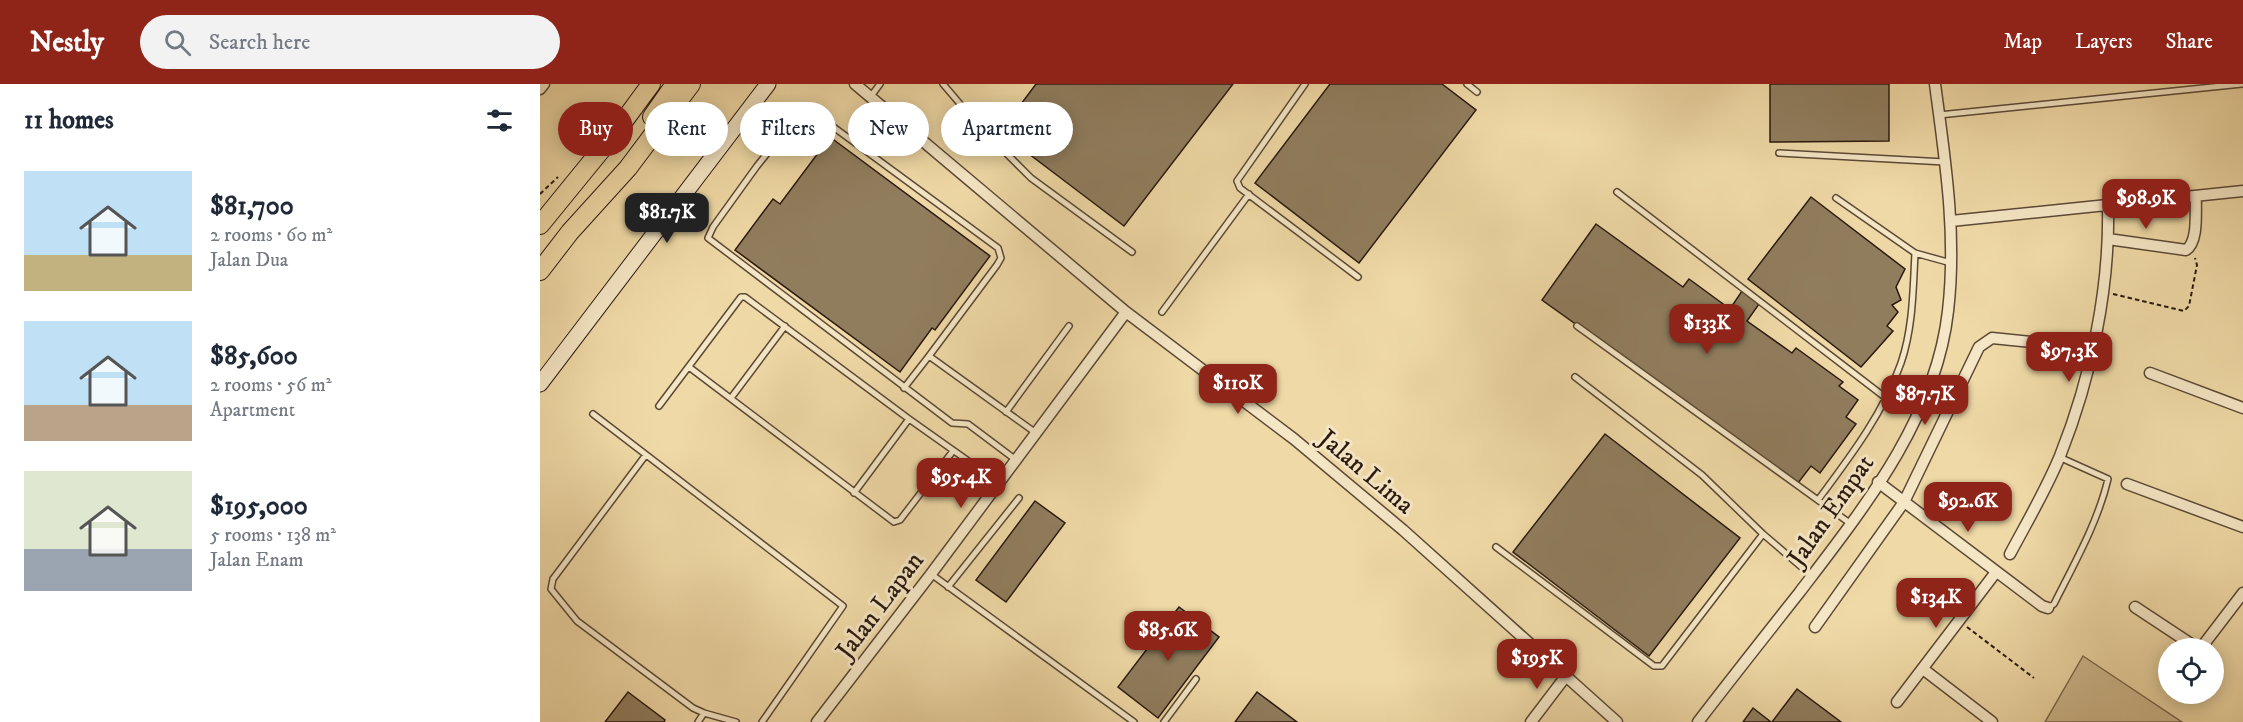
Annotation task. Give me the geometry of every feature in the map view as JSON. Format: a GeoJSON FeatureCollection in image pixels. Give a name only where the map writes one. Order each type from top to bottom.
{"type":"FeatureCollection","features":[{"type":"Feature","properties":{"kind":"highway"},"geometry":{"type":"LineString","coordinates":[[633,102],[638,84]]}},
{"type":"Feature","properties":{"kind":"highway"},"geometry":{"type":"LineString","coordinates":[[633,109],[651,84]]}},
{"type":"Feature","properties":{"kind":"highway"},"geometry":{"type":"LineString","coordinates":[[540,271],[675,84]]}},
{"type":"Feature","properties":{"kind":"highway"},"geometry":{"type":"LineString","coordinates":[[570,232],[628,168],[691,84]]}},
{"type":"Feature","properties":{"kind":"highway"},"geometry":{"type":"LineString","coordinates":[[540,225],[595,156]]}},
{"type":"Feature","properties":{"kind":"main road"},"geometry":{"type":"LineString","coordinates":[[540,384],[768,84]]}},
{"type":"Feature","properties":{"kind":"street"},"geometry":{"type":"LineString","coordinates":[[540,89],[544,84]]}},
{"type":"Feature","properties":{"kind":"street","name":"Jalan Lima"},"geometry":{"type":"LineString","coordinates":[[855,84],[1126,312],[1294,439],[1403,530],[1617,722]]}},
{"type":"Feature","properties":{"kind":"street","name":"Jalan Empat"},"geometry":{"type":"LineString","coordinates":[[1698,722],[1851,524],[1906,438],[1926,398],[1940,354],[1948,311],[1951,263],[1951,221],[1935,84]]}},
{"type":"Feature","properties":{"kind":"street"},"geometry":{"type":"LineString","coordinates":[[1951,221],[2243,191]]}},
{"type":"Feature","properties":{"kind":"street"},"geometry":{"type":"LineString","coordinates":[[2108,239],[2182,250],[2190,247],[2193,240],[2196,196]]}},
{"type":"Feature","properties":{"kind":"street"},"geometry":{"type":"LineString","coordinates":[[2010,554],[2060,457],[2078,404],[2092,348],[2102,292],[2108,239],[2108,205]]}},
{"type":"Feature","properties":{"kind":"street","name":"Jalan Lapan"},"geometry":{"type":"LineString","coordinates":[[817,722],[931,574],[1126,312]]}},
{"type":"Feature","properties":{"kind":"street"},"geometry":{"type":"LineString","coordinates":[[1815,627],[1904,502],[1979,347],[1992,338],[2092,348]]}},
{"type":"Feature","properties":{"kind":"street"},"geometry":{"type":"LineString","coordinates":[[2150,373],[2243,408]]}},
{"type":"Feature","properties":{"kind":"street"},"geometry":{"type":"LineString","coordinates":[[1878,482],[1996,572],[2048,608]]}},
{"type":"Feature","properties":{"kind":"street"},"geometry":{"type":"LineString","coordinates":[[2127,484],[2243,527]]}},
{"type":"Feature","properties":{"kind":"street"},"geometry":{"type":"LineString","coordinates":[[1897,702],[1996,572]]}},
{"type":"Feature","properties":{"kind":"street"},"geometry":{"type":"LineString","coordinates":[[2207,638],[2243,593]]}},
{"type":"Feature","properties":{"kind":"street"},"geometry":{"type":"LineString","coordinates":[[2136,607],[2184,638]]}},
{"type":"Feature","properties":{"kind":"street"},"geometry":{"type":"LineString","coordinates":[[1923,669],[1992,722]]}},
{"type":"Feature","properties":{"kind":"street"},"geometry":{"type":"LineString","coordinates":[[1531,722],[1566,676]]}},
{"type":"Feature","properties":{"kind":"lane"},"geometry":{"type":"LineString","coordinates":[[870,96],[880,84]]}},
{"type":"Feature","properties":{"kind":"lane"},"geometry":{"type":"LineString","coordinates":[[943,84],[978,125],[1031,178],[1132,252]]}},
{"type":"Feature","properties":{"kind":"lane"},"geometry":{"type":"LineString","coordinates":[[1305,84],[1237,181],[1240,188],[1358,277]]}},
{"type":"Feature","properties":{"kind":"lane"},"geometry":{"type":"LineString","coordinates":[[1467,84],[1477,92]]}},
{"type":"Feature","properties":{"kind":"lane"},"geometry":{"type":"LineString","coordinates":[[1939,115],[2242,84]]}},
{"type":"Feature","properties":{"kind":"lane"},"geometry":{"type":"LineString","coordinates":[[904,388],[997,265],[1001,258],[998,248],[813,112],[803,112],[788,126],[757,166],[713,227],[708,238],[904,388],[952,423],[968,424],[1016,460]]}},
{"type":"Feature","properties":{"kind":"lane"},"geometry":{"type":"LineString","coordinates":[[1779,153],[1944,162]]}},
{"type":"Feature","properties":{"kind":"lane"},"geometry":{"type":"LineString","coordinates":[[1617,192],[1886,398]]}},
{"type":"Feature","properties":{"kind":"lane"},"geometry":{"type":"LineString","coordinates":[[1162,312],[1249,194]]}},
{"type":"Feature","properties":{"kind":"lane"},"geometry":{"type":"LineString","coordinates":[[1836,198],[1915,254],[1951,263]]}},
{"type":"Feature","properties":{"kind":"lane"},"geometry":{"type":"LineString","coordinates":[[1818,500],[1863,438],[1886,398],[1902,361],[1912,313],[1915,254]]}},
{"type":"Feature","properties":{"kind":"lane"},"geometry":{"type":"LineString","coordinates":[[659,406],[741,297],[750,299],[909,419],[998,482]]}},
{"type":"Feature","properties":{"kind":"lane"},"geometry":{"type":"LineString","coordinates":[[731,398],[785,326]]}},
{"type":"Feature","properties":{"kind":"lane"},"geometry":{"type":"LineString","coordinates":[[1006,412],[1069,326]]}},
{"type":"Feature","properties":{"kind":"lane"},"geometry":{"type":"LineString","coordinates":[[1577,326],[1851,524]]}},
{"type":"Feature","properties":{"kind":"lane"},"geometry":{"type":"LineString","coordinates":[[928,356],[1036,433]]}},
{"type":"Feature","properties":{"kind":"lane"},"geometry":{"type":"LineString","coordinates":[[689,366],[891,521],[900,520],[953,451]]}},
{"type":"Feature","properties":{"kind":"lane"},"geometry":{"type":"LineString","coordinates":[[1575,377],[1702,475],[1763,534],[1812,576]]}},
{"type":"Feature","properties":{"kind":"lane"},"geometry":{"type":"LineString","coordinates":[[593,414],[843,606],[762,722]]}},
{"type":"Feature","properties":{"kind":"lane"},"geometry":{"type":"LineString","coordinates":[[854,492],[909,419]]}},
{"type":"Feature","properties":{"kind":"lane"},"geometry":{"type":"LineString","coordinates":[[645,456],[553,579],[551,589],[577,621],[693,708],[736,722]]}},
{"type":"Feature","properties":{"kind":"lane"},"geometry":{"type":"LineString","coordinates":[[2048,608],[2054,603],[2082,547],[2105,492],[2108,479],[2060,457]]}},
{"type":"Feature","properties":{"kind":"lane"},"geometry":{"type":"LineString","coordinates":[[948,587],[1019,498]]}},
{"type":"Feature","properties":{"kind":"lane"},"geometry":{"type":"LineString","coordinates":[[1496,547],[1654,666],[1659,666],[1665,662],[1763,534]]}},
{"type":"Feature","properties":{"kind":"lane"},"geometry":{"type":"LineString","coordinates":[[931,574],[1134,722]]}},
{"type":"Feature","properties":{"kind":"lane"},"geometry":{"type":"LineString","coordinates":[[1164,722],[1196,679]]}},
{"type":"Feature","properties":{"kind":"lane"},"geometry":{"type":"LineString","coordinates":[[698,722],[704,713]]}},
{"type":"Feature","properties":{"kind":"path"},"geometry":{"type":"LineString","coordinates":[[2102,292],[2184,311],[2189,306],[2197,265],[2190,247]]}},
{"type":"Feature","properties":{"kind":"path"},"geometry":{"type":"LineString","coordinates":[[1960,621],[2034,678]]}},
{"type":"Feature","properties":{"kind":"shaded area"},"geometry":{"type":"Polygon","coordinates":[[[2083,656],[2182,722],[2045,722],[2083,656]]]}},
{"type":"Feature","properties":{"kind":"building"},"geometry":{"type":"Polygon","coordinates":[[[1036,84],[1233,84],[1124,226],[1032,156],[1073,156],[1073,102],[1022,102],[1036,84]]]}},
{"type":"Feature","properties":{"kind":"building"},"geometry":{"type":"Polygon","coordinates":[[[1330,84],[1442,84],[1476,110],[1359,263],[1255,183],[1330,84]]]}},
{"type":"Feature","properties":{"kind":"building"},"geometry":{"type":"Polygon","coordinates":[[[1770,84],[1889,84],[1889,141],[1770,142],[1770,84]]]}},
{"type":"Feature","properties":{"kind":"building"},"geometry":{"type":"Polygon","coordinates":[[[836,141],[848,150],[848,156],[856,156],[990,256],[935,330],[932,328],[900,372],[735,250],[773,199],[780,204],[816,156],[836,156],[836,141]]]}},
{"type":"Feature","properties":{"kind":"building"},"geometry":{"type":"Polygon","coordinates":[[[1811,197],[1905,269],[1896,287],[1901,300],[1892,305],[1898,312],[1887,326],[1893,331],[1861,367],[1748,279],[1811,197]]]}},
{"type":"Feature","properties":{"kind":"building"},"geometry":{"type":"Polygon","coordinates":[[[1596,224],[1683,287],[1689,279],[1730,309],[1742,291],[1759,304],[1747,321],[1792,353],[1796,348],[1843,382],[1839,386],[1858,400],[1846,417],[1856,424],[1820,473],[1811,466],[1798,483],[1542,300],[1596,224]]]}},
{"type":"Feature","properties":{"kind":"building"},"geometry":{"type":"Polygon","coordinates":[[[1605,434],[1740,538],[1649,656],[1513,552],[1605,434]]]}},
{"type":"Feature","properties":{"kind":"building"},"geometry":{"type":"Polygon","coordinates":[[[1035,501],[1065,523],[1006,602],[976,580],[1035,501]]]}},
{"type":"Feature","properties":{"kind":"building"},"geometry":{"type":"Polygon","coordinates":[[[1179,607],[1219,637],[1158,718],[1118,687],[1179,607]]]}},
{"type":"Feature","properties":{"kind":"building"},"geometry":{"type":"Polygon","coordinates":[[[1797,689],[1841,722],[1772,722],[1797,689]]]}},
{"type":"Feature","properties":{"kind":"building"},"geometry":{"type":"Polygon","coordinates":[[[628,692],[665,720],[664,722],[605,722],[628,692]]]}},
{"type":"Feature","properties":{"kind":"building"},"geometry":{"type":"Polygon","coordinates":[[[1257,692],[1297,722],[1235,722],[1257,692]]]}},
{"type":"Feature","properties":{"kind":"building"},"geometry":{"type":"Polygon","coordinates":[[[1753,708],[1771,722],[1743,722],[1753,708]]]}}]}
